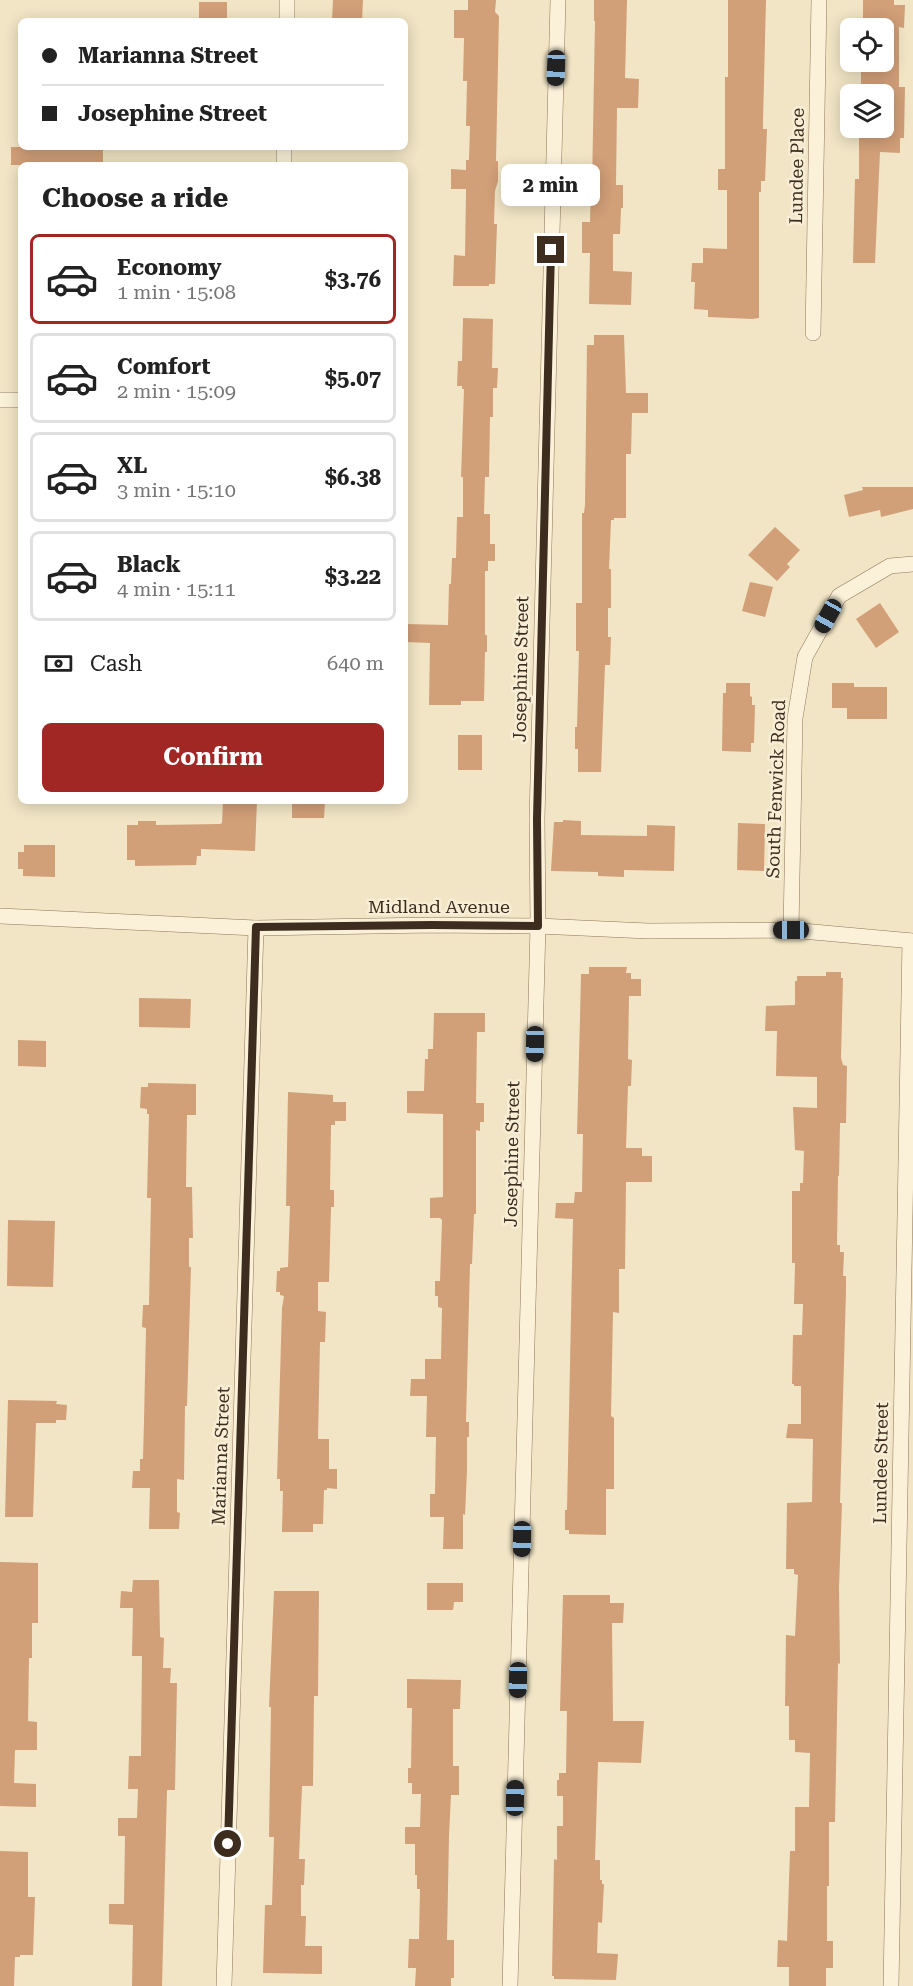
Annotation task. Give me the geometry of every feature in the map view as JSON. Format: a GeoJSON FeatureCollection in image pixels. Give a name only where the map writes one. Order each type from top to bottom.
{"type":"FeatureCollection","features":[{"type":"Feature","properties":{"kind":"street"},"geometry":{"type":"LineString","coordinates":[[287,0],[287,18]]}},
{"type":"Feature","properties":{"kind":"street","name":"Josephine Street"},"geometry":{"type":"LineString","coordinates":[[510,1986],[538,926],[537,819],[558,0]]}},
{"type":"Feature","properties":{"kind":"street","name":"Lundee Place"},"geometry":{"type":"LineString","coordinates":[[813,333],[819,0]]}},
{"type":"Feature","properties":{"kind":"street"},"geometry":{"type":"LineString","coordinates":[[0,400],[18,400]]}},
{"type":"Feature","properties":{"kind":"street","name":"South Fenwick Road"},"geometry":{"type":"LineString","coordinates":[[791,930],[795,718],[805,657],[839,596],[890,566],[913,564]]}},
{"type":"Feature","properties":{"kind":"street","name":"Midland Avenue"},"geometry":{"type":"LineString","coordinates":[[0,916],[256,927],[432,925],[538,926],[648,931],[791,930],[912,941]]}},
{"type":"Feature","properties":{"kind":"street","name":"Marianna Street"},"geometry":{"type":"LineString","coordinates":[[224,1986],[256,927]]}},
{"type":"Feature","properties":{"kind":"street","name":"Lundee Street"},"geometry":{"type":"LineString","coordinates":[[891,1986],[912,941]]}},
{"type":"Feature","properties":{"kind":"building"},"geometry":{"type":"Polygon","coordinates":[[[333,0],[363,0],[362,18],[332,18],[333,0]]]}},
{"type":"Feature","properties":{"kind":"building"},"geometry":{"type":"Polygon","coordinates":[[[468,0],[496,0],[495,12],[499,16],[496,161],[498,161],[498,181],[495,191],[494,224],[497,224],[495,284],[489,284],[489,286],[453,286],[454,255],[465,256],[466,189],[451,189],[451,169],[466,170],[466,160],[469,160],[470,126],[466,126],[467,81],[463,81],[464,38],[454,38],[454,10],[468,10],[468,0]]]}},
{"type":"Feature","properties":{"kind":"building"},"geometry":{"type":"Polygon","coordinates":[[[594,0],[627,0],[625,78],[639,79],[638,108],[617,108],[616,185],[623,185],[623,208],[621,208],[620,234],[613,234],[613,271],[632,272],[631,305],[589,304],[590,253],[582,253],[582,222],[590,222],[592,187],[594,0]]]}},
{"type":"Feature","properties":{"kind":"building"},"geometry":{"type":"Polygon","coordinates":[[[728,0],[766,0],[763,129],[767,129],[765,181],[761,181],[761,192],[759,192],[759,318],[752,319],[708,317],[708,310],[694,309],[695,282],[691,282],[692,263],[703,263],[703,248],[727,249],[727,190],[718,190],[718,169],[725,169],[728,0]]]}},
{"type":"Feature","properties":{"kind":"building"},"geometry":{"type":"Polygon","coordinates":[[[863,0],[894,0],[894,5],[905,5],[904,28],[899,27],[899,87],[905,87],[904,138],[900,138],[900,153],[880,152],[875,263],[853,263],[855,179],[859,179],[859,138],[894,138],[894,84],[861,84],[861,72],[894,72],[894,18],[863,18],[863,0]]]}},
{"type":"Feature","properties":{"kind":"building"},"geometry":{"type":"Polygon","coordinates":[[[199,2],[227,2],[227,18],[199,18],[199,2]]]}},
{"type":"Feature","properties":{"kind":"building"},"geometry":{"type":"Polygon","coordinates":[[[11,147],[18,147],[18,150],[103,150],[103,162],[18,162],[18,165],[11,165],[11,147]]]}},
{"type":"Feature","properties":{"kind":"building"},"geometry":{"type":"Polygon","coordinates":[[[463,318],[493,319],[492,368],[498,368],[497,388],[493,388],[493,417],[490,417],[489,477],[485,477],[484,514],[490,514],[490,544],[495,544],[495,561],[488,561],[488,571],[485,571],[487,652],[485,652],[484,701],[461,701],[461,705],[429,705],[430,643],[408,642],[408,624],[448,625],[452,558],[456,558],[457,517],[463,517],[463,477],[461,477],[464,389],[462,386],[457,386],[458,361],[462,361],[463,318]]]}},
{"type":"Feature","properties":{"kind":"building"},"geometry":{"type":"Polygon","coordinates":[[[594,335],[624,335],[626,393],[648,393],[648,413],[632,413],[631,454],[626,454],[626,518],[611,520],[609,569],[611,569],[611,608],[608,608],[608,637],[611,637],[610,665],[605,665],[601,772],[578,772],[578,749],[575,749],[579,651],[576,651],[576,603],[582,603],[587,345],[594,345],[594,335]]]}},
{"type":"Feature","properties":{"kind":"building"},"geometry":{"type":"Polygon","coordinates":[[[862,487],[913,487],[913,509],[881,517],[880,510],[849,517],[844,495],[863,490],[862,487]]]}},
{"type":"Feature","properties":{"kind":"building"},"geometry":{"type":"Polygon","coordinates":[[[775,527],[800,550],[787,564],[790,567],[777,581],[748,555],[775,527]]]}},
{"type":"Feature","properties":{"kind":"building"},"geometry":{"type":"Polygon","coordinates":[[[750,582],[773,587],[765,617],[742,611],[750,582]]]}},
{"type":"Feature","properties":{"kind":"building"},"geometry":{"type":"Polygon","coordinates":[[[880,603],[899,632],[876,648],[856,619],[880,603]]]}},
{"type":"Feature","properties":{"kind":"building"},"geometry":{"type":"Polygon","coordinates":[[[726,683],[750,683],[752,705],[755,705],[754,743],[751,743],[751,752],[722,751],[723,693],[726,693],[726,683]]]}},
{"type":"Feature","properties":{"kind":"building"},"geometry":{"type":"Polygon","coordinates":[[[832,683],[854,683],[854,687],[887,687],[887,719],[847,719],[847,708],[832,708],[832,683]]]}},
{"type":"Feature","properties":{"kind":"building"},"geometry":{"type":"Polygon","coordinates":[[[458,735],[482,735],[482,770],[458,770],[458,735]]]}},
{"type":"Feature","properties":{"kind":"building"},"geometry":{"type":"Polygon","coordinates":[[[223,804],[257,804],[255,851],[201,849],[201,856],[197,856],[196,865],[135,866],[135,860],[127,860],[127,825],[138,825],[138,821],[156,821],[156,825],[222,823],[223,804]]]}},
{"type":"Feature","properties":{"kind":"building"},"geometry":{"type":"Polygon","coordinates":[[[292,804],[325,804],[324,818],[292,818],[292,804]]]}},
{"type":"Feature","properties":{"kind":"building"},"geometry":{"type":"Polygon","coordinates":[[[563,820],[581,821],[581,835],[647,836],[647,825],[675,826],[674,871],[624,870],[624,877],[598,876],[598,872],[551,871],[554,822],[563,822],[563,820]]]}},
{"type":"Feature","properties":{"kind":"building"},"geometry":{"type":"Polygon","coordinates":[[[738,823],[765,824],[764,871],[737,870],[738,823]]]}},
{"type":"Feature","properties":{"kind":"building"},"geometry":{"type":"Polygon","coordinates":[[[24,845],[55,845],[55,877],[23,876],[23,869],[18,869],[18,852],[24,852],[24,845]]]}},
{"type":"Feature","properties":{"kind":"building"},"geometry":{"type":"Polygon","coordinates":[[[589,967],[627,967],[626,973],[631,973],[631,979],[641,979],[641,996],[629,996],[628,1059],[632,1060],[631,1086],[628,1086],[626,1148],[642,1148],[642,1156],[652,1156],[652,1182],[626,1182],[625,1269],[619,1269],[619,1313],[613,1312],[611,1416],[614,1418],[614,1489],[606,1489],[606,1535],[569,1534],[569,1530],[565,1530],[573,1219],[555,1218],[556,1203],[574,1203],[575,1192],[582,1192],[583,1134],[577,1134],[581,974],[589,974],[589,967]]]}},
{"type":"Feature","properties":{"kind":"building"},"geometry":{"type":"Polygon","coordinates":[[[826,972],[841,972],[841,978],[843,978],[841,1058],[843,1065],[847,1066],[846,1123],[840,1123],[838,1176],[837,1245],[840,1245],[840,1252],[844,1252],[843,1276],[846,1276],[846,1291],[835,1822],[829,1822],[829,1886],[827,1886],[827,1941],[833,1941],[833,1968],[826,1968],[826,1986],[789,1986],[789,1967],[777,1967],[778,1940],[787,1941],[790,1851],[795,1851],[795,1807],[809,1807],[810,1753],[795,1752],[795,1740],[789,1740],[789,1706],[785,1706],[786,1635],[795,1636],[798,1575],[794,1574],[794,1569],[786,1569],[787,1503],[812,1502],[813,1439],[786,1438],[788,1424],[801,1424],[801,1386],[792,1384],[793,1335],[802,1335],[803,1304],[794,1304],[792,1191],[800,1191],[800,1183],[803,1183],[804,1151],[795,1150],[793,1107],[817,1108],[817,1077],[776,1076],[777,1031],[765,1031],[766,1006],[795,1005],[797,976],[826,976],[826,972]]]}},
{"type":"Feature","properties":{"kind":"building"},"geometry":{"type":"Polygon","coordinates":[[[139,998],[191,999],[190,1028],[139,1027],[139,998]]]}},
{"type":"Feature","properties":{"kind":"building"},"geometry":{"type":"Polygon","coordinates":[[[434,1013],[485,1013],[485,1032],[477,1032],[476,1103],[484,1103],[484,1122],[480,1122],[480,1131],[476,1130],[476,1214],[474,1214],[472,1264],[470,1264],[466,1422],[469,1422],[469,1437],[467,1437],[463,1549],[443,1549],[444,1517],[430,1517],[430,1494],[435,1494],[436,1437],[426,1437],[427,1396],[410,1396],[411,1379],[425,1379],[425,1359],[441,1359],[442,1308],[438,1307],[438,1296],[435,1296],[435,1281],[440,1281],[442,1220],[430,1218],[430,1198],[443,1197],[443,1114],[407,1113],[407,1091],[424,1091],[425,1059],[428,1059],[428,1049],[433,1049],[434,1013]]]}},
{"type":"Feature","properties":{"kind":"building"},"geometry":{"type":"Polygon","coordinates":[[[18,1040],[46,1041],[46,1067],[18,1066],[18,1040]]]}},
{"type":"Feature","properties":{"kind":"building"},"geometry":{"type":"Polygon","coordinates":[[[148,1083],[196,1084],[196,1115],[187,1115],[186,1187],[192,1187],[193,1238],[189,1238],[189,1267],[191,1267],[184,1480],[177,1479],[179,1529],[149,1529],[150,1488],[132,1488],[133,1471],[140,1471],[140,1459],[143,1459],[146,1328],[142,1327],[143,1305],[149,1305],[151,1198],[147,1198],[149,1114],[147,1114],[147,1109],[140,1108],[141,1087],[148,1087],[148,1083]]]}},
{"type":"Feature","properties":{"kind":"building"},"geometry":{"type":"Polygon","coordinates":[[[288,1092],[333,1095],[333,1102],[346,1102],[346,1121],[335,1121],[335,1125],[331,1125],[330,1190],[334,1190],[334,1207],[331,1207],[329,1282],[318,1282],[318,1311],[326,1312],[325,1342],[320,1342],[318,1439],[329,1439],[329,1469],[337,1469],[337,1489],[324,1490],[323,1524],[313,1524],[313,1532],[282,1532],[283,1491],[280,1491],[280,1479],[277,1479],[284,1296],[276,1292],[277,1271],[288,1267],[290,1206],[286,1206],[288,1092]]]}},
{"type":"Feature","properties":{"kind":"building"},"geometry":{"type":"Polygon","coordinates":[[[8,1220],[55,1221],[53,1287],[7,1286],[8,1220]]]}},
{"type":"Feature","properties":{"kind":"building"},"geometry":{"type":"Polygon","coordinates":[[[8,1400],[57,1401],[56,1404],[67,1405],[66,1420],[56,1420],[56,1423],[36,1423],[33,1517],[5,1517],[8,1400]]]}},
{"type":"Feature","properties":{"kind":"building"},"geometry":{"type":"Polygon","coordinates":[[[0,1562],[38,1563],[38,1623],[32,1623],[28,1721],[37,1722],[37,1750],[15,1750],[14,1783],[36,1784],[36,1807],[0,1806],[0,1562]]]}},
{"type":"Feature","properties":{"kind":"building"},"geometry":{"type":"Polygon","coordinates":[[[133,1580],[159,1580],[160,1637],[164,1638],[163,1668],[171,1668],[170,1683],[177,1683],[175,1790],[167,1790],[162,1986],[132,1986],[133,1925],[109,1924],[109,1904],[124,1904],[125,1836],[118,1836],[118,1818],[137,1818],[138,1789],[128,1789],[129,1756],[141,1756],[142,1656],[132,1656],[133,1608],[120,1608],[121,1591],[132,1592],[133,1580]]]}},
{"type":"Feature","properties":{"kind":"building"},"geometry":{"type":"Polygon","coordinates":[[[427,1583],[463,1583],[463,1602],[454,1602],[453,1610],[427,1610],[427,1583]]]}},
{"type":"Feature","properties":{"kind":"building"},"geometry":{"type":"Polygon","coordinates":[[[274,1591],[319,1591],[318,1696],[314,1696],[313,1786],[302,1786],[299,1859],[305,1859],[304,1885],[301,1885],[301,1916],[306,1916],[305,1946],[322,1946],[322,1974],[263,1973],[265,1905],[272,1905],[274,1837],[269,1837],[271,1707],[269,1707],[274,1591]]]}},
{"type":"Feature","properties":{"kind":"building"},"geometry":{"type":"Polygon","coordinates":[[[563,1595],[610,1595],[610,1603],[624,1603],[623,1623],[612,1623],[613,1721],[644,1721],[641,1763],[598,1762],[595,1860],[600,1860],[600,1880],[604,1884],[602,1923],[598,1922],[597,1953],[618,1954],[616,1980],[554,1979],[552,1976],[554,1859],[557,1860],[557,1826],[563,1826],[563,1796],[557,1796],[557,1780],[559,1780],[559,1773],[566,1773],[567,1711],[560,1711],[563,1595]]]}},
{"type":"Feature","properties":{"kind":"building"},"geometry":{"type":"Polygon","coordinates":[[[407,1679],[461,1680],[460,1709],[453,1709],[453,1766],[459,1766],[459,1795],[451,1795],[449,1836],[447,1940],[454,1940],[454,1978],[451,1978],[451,1986],[415,1986],[416,1968],[408,1968],[409,1939],[419,1939],[420,1889],[417,1889],[417,1875],[415,1875],[415,1844],[405,1844],[405,1827],[420,1827],[421,1794],[412,1794],[412,1783],[408,1783],[408,1768],[411,1768],[412,1708],[407,1708],[407,1679]]]}},
{"type":"Feature","properties":{"kind":"building"},"geometry":{"type":"Polygon","coordinates":[[[0,1851],[28,1852],[28,1897],[35,1897],[33,1955],[15,1957],[14,1986],[0,1986],[0,1851]]]}},
{"type":"Feature","properties":{"kind":"route"},"geometry":{"type":"LineString","coordinates":[[228,1844],[256,927],[538,926],[537,819],[551,250]]}}]}
